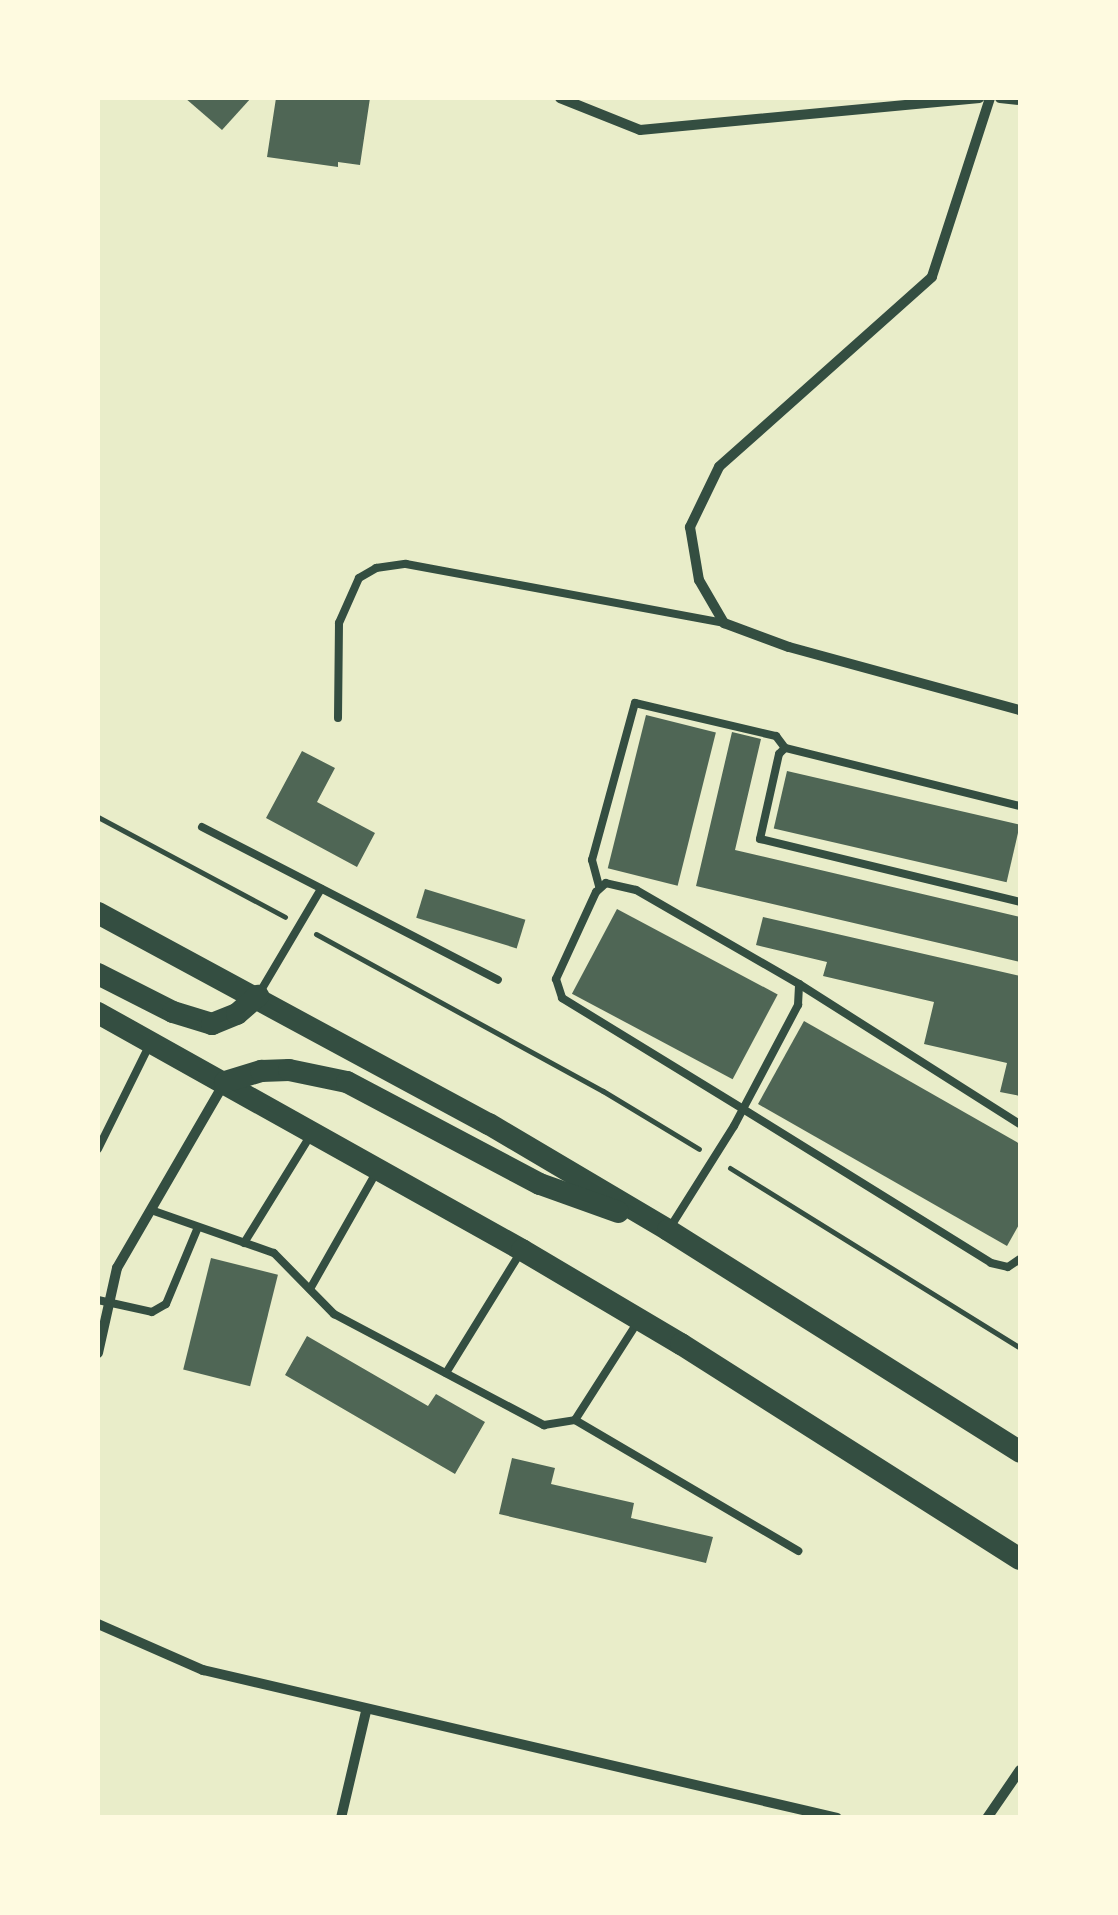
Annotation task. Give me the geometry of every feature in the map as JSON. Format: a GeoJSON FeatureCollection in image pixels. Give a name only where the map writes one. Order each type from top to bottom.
{"type":"FeatureCollection","features":[{"type":"Feature","properties":{"kind":"highway"},"geometry":{"type":"LineString","coordinates":[[98,913],[489,1124],[668,1230],[1020,1452]]}},
{"type":"Feature","properties":{"kind":"highway"},"geometry":{"type":"LineString","coordinates":[[98,974],[174,1012],[212,1024],[237,1014],[258,996]]}},
{"type":"Feature","properties":{"kind":"highway"},"geometry":{"type":"LineString","coordinates":[[98,1013],[379,1168],[640,1319],[1020,1559]]}},
{"type":"Feature","properties":{"kind":"highway"},"geometry":{"type":"LineString","coordinates":[[225,1082],[260,1071],[289,1070],[347,1082],[540,1184],[668,1230]]}},
{"type":"Feature","properties":{"kind":"street"},"geometry":{"type":"LineString","coordinates":[[560,98],[640,130],[979,98]]}},
{"type":"Feature","properties":{"kind":"street"},"geometry":{"type":"LineString","coordinates":[[990,98],[932,276],[719,467],[690,527],[699,580],[724,623],[788,647],[1020,710]]}},
{"type":"Feature","properties":{"kind":"street"},"geometry":{"type":"LineString","coordinates":[[1000,98],[1020,100]]}},
{"type":"Feature","properties":{"kind":"street"},"geometry":{"type":"LineString","coordinates":[[98,1353],[103,1302],[117,1268],[225,1082]]}},
{"type":"Feature","properties":{"kind":"street"},"geometry":{"type":"LineString","coordinates":[[98,1624],[203,1670],[837,1818]]}},
{"type":"Feature","properties":{"kind":"street"},"geometry":{"type":"LineString","coordinates":[[341,1818],[366,1711]]}},
{"type":"Feature","properties":{"kind":"street"},"geometry":{"type":"LineString","coordinates":[[986,1818],[1020,1770]]}},
{"type":"Feature","properties":{"kind":"lane"},"geometry":{"type":"LineString","coordinates":[[338,718],[340,623],[359,578],[376,568],[406,564],[724,623]]}},
{"type":"Feature","properties":{"kind":"lane"},"geometry":{"type":"LineString","coordinates":[[1020,806],[785,748],[776,736],[635,703],[592,860],[599,886],[556,979],[562,998],[991,1263],[1008,1266],[1020,1260]]}},
{"type":"Feature","properties":{"kind":"lane"},"geometry":{"type":"LineString","coordinates":[[785,748],[779,754],[760,839],[1020,902]]}},
{"type":"Feature","properties":{"kind":"lane"},"geometry":{"type":"LineString","coordinates":[[202,826],[498,980]]}},
{"type":"Feature","properties":{"kind":"lane"},"geometry":{"type":"LineString","coordinates":[[599,886],[606,883],[636,890],[798,984],[1020,1124]]}},
{"type":"Feature","properties":{"kind":"lane"},"geometry":{"type":"LineString","coordinates":[[258,996],[322,889]]}},
{"type":"Feature","properties":{"kind":"lane"},"geometry":{"type":"LineString","coordinates":[[668,1230],[716,1160],[744,1108],[798,1005],[798,984]]}},
{"type":"Feature","properties":{"kind":"lane"},"geometry":{"type":"LineString","coordinates":[[98,1149],[150,1042]]}},
{"type":"Feature","properties":{"kind":"lane"},"geometry":{"type":"LineString","coordinates":[[244,1243],[313,1131]]}},
{"type":"Feature","properties":{"kind":"lane"},"geometry":{"type":"LineString","coordinates":[[310,1289],[379,1168]]}},
{"type":"Feature","properties":{"kind":"lane"},"geometry":{"type":"LineString","coordinates":[[151,1210],[274,1253],[334,1314],[544,1425],[576,1420],[798,1551]]}},
{"type":"Feature","properties":{"kind":"lane"},"geometry":{"type":"LineString","coordinates":[[103,1302],[152,1312],[166,1304],[198,1227]]}},
{"type":"Feature","properties":{"kind":"lane"},"geometry":{"type":"LineString","coordinates":[[446,1373],[522,1250]]}},
{"type":"Feature","properties":{"kind":"lane"},"geometry":{"type":"LineString","coordinates":[[576,1420],[640,1319]]}},
{"type":"Feature","properties":{"kind":"path"},"geometry":{"type":"LineString","coordinates":[[98,817],[604,1091],[1020,1348]]}},
{"type":"Feature","properties":{"kind":"building"},"geometry":{"type":"Polygon","coordinates":[[[185,98],[251,98],[222,130],[185,98]]]}},
{"type":"Feature","properties":{"kind":"building"},"geometry":{"type":"Polygon","coordinates":[[[276,98],[370,98],[360,165],[338,162],[338,167],[267,157],[276,98]]]}},
{"type":"Feature","properties":{"kind":"building"},"geometry":{"type":"Polygon","coordinates":[[[646,715],[716,732],[678,886],[608,868],[646,715]]]}},
{"type":"Feature","properties":{"kind":"building"},"geometry":{"type":"Polygon","coordinates":[[[732,732],[761,739],[735,850],[1020,917],[1020,962],[696,886],[732,732]]]}},
{"type":"Feature","properties":{"kind":"building"},"geometry":{"type":"Polygon","coordinates":[[[302,751],[335,768],[317,802],[375,833],[357,867],[266,818],[302,751]]]}},
{"type":"Feature","properties":{"kind":"building"},"geometry":{"type":"Polygon","coordinates":[[[787,771],[1020,825],[1007,882],[774,828],[787,771]]]}},
{"type":"Feature","properties":{"kind":"building"},"geometry":{"type":"Polygon","coordinates":[[[425,889],[525,920],[517,948],[416,918],[425,889]]]}},
{"type":"Feature","properties":{"kind":"building"},"geometry":{"type":"Polygon","coordinates":[[[617,909],[778,994],[733,1079],[572,994],[617,909]]]}},
{"type":"Feature","properties":{"kind":"building"},"geometry":{"type":"Polygon","coordinates":[[[763,917],[1020,976],[1020,1096],[1000,1092],[1007,1063],[924,1044],[934,1002],[823,976],[827,962],[756,945],[763,917]]]}},
{"type":"Feature","properties":{"kind":"building"},"geometry":{"type":"Polygon","coordinates":[[[804,1021],[1020,1144],[1020,1223],[1007,1246],[758,1104],[804,1021]]]}},
{"type":"Feature","properties":{"kind":"building"},"geometry":{"type":"Polygon","coordinates":[[[211,1258],[278,1275],[250,1386],[183,1370],[211,1258]]]}},
{"type":"Feature","properties":{"kind":"building"},"geometry":{"type":"Polygon","coordinates":[[[307,1336],[428,1406],[436,1394],[485,1422],[455,1474],[285,1375],[307,1336]]]}},
{"type":"Feature","properties":{"kind":"building"},"geometry":{"type":"Polygon","coordinates":[[[512,1458],[555,1468],[551,1484],[634,1503],[631,1518],[713,1537],[706,1563],[499,1514],[512,1458]]]}}]}
